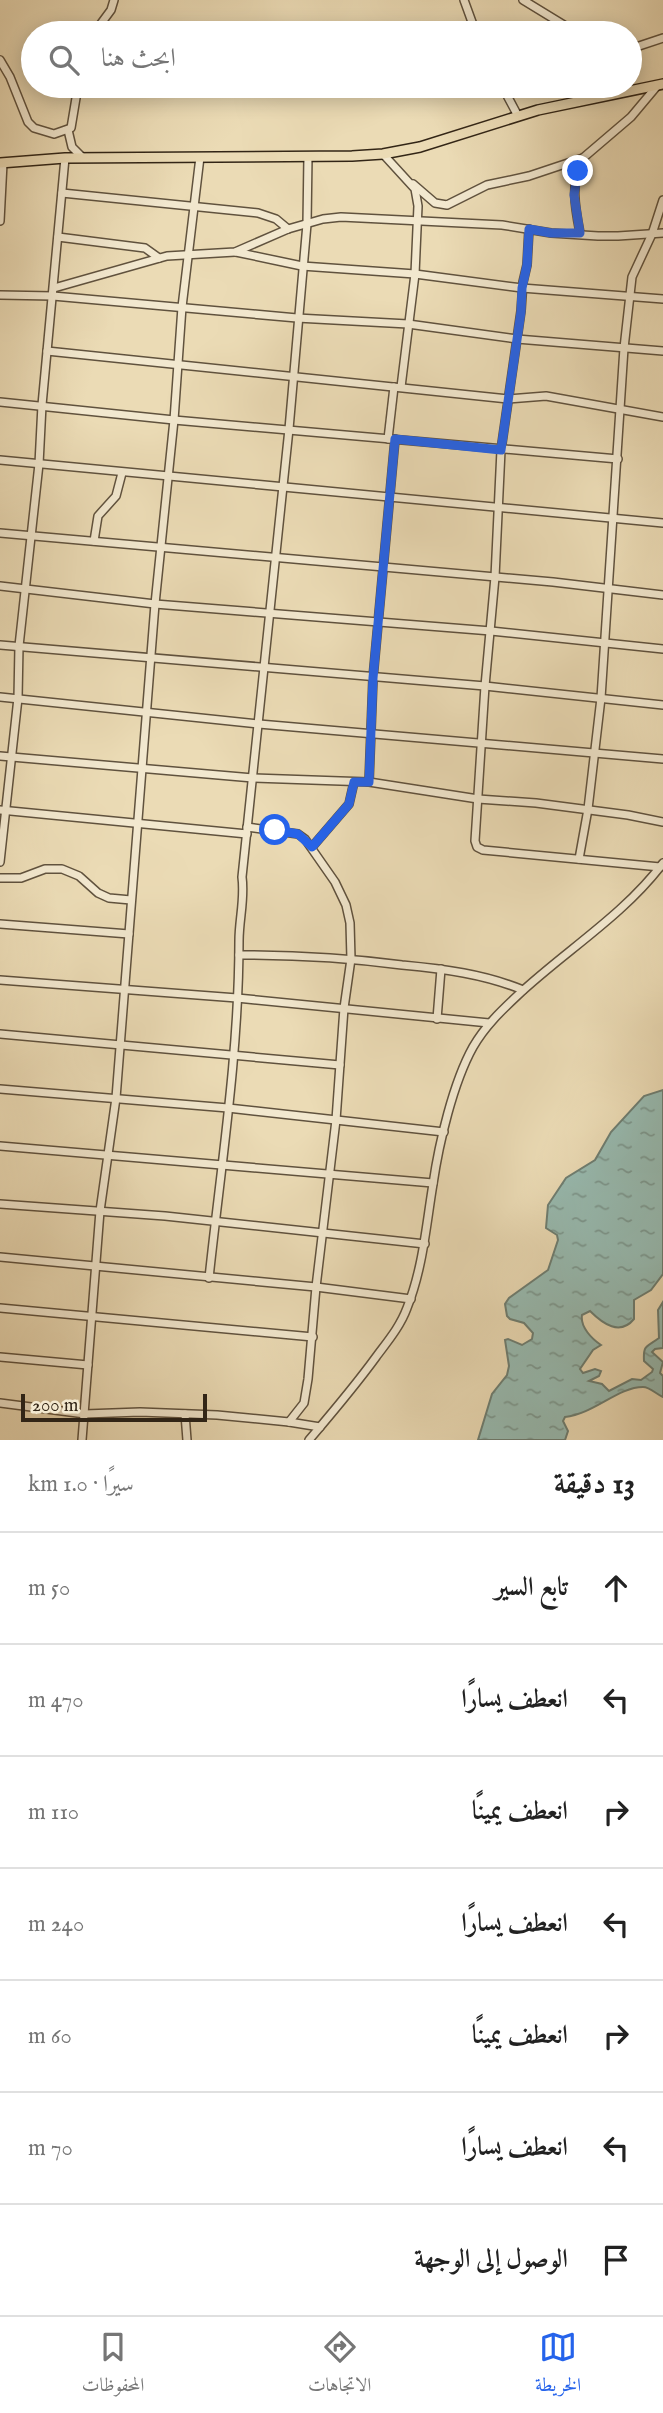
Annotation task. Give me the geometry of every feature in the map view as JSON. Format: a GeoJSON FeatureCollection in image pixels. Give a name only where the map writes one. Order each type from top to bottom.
{"type":"FeatureCollection","features":[{"type":"Feature","properties":{"kind":"main road"},"geometry":{"type":"LineString","coordinates":[[642,89],[660,85]]}},
{"type":"Feature","properties":{"kind":"main road"},"geometry":{"type":"LineString","coordinates":[[1,163],[65,158],[383,154],[446,140],[518,116],[600,98]]}},
{"type":"Feature","properties":{"kind":"street"},"geometry":{"type":"LineString","coordinates":[[103,21],[114,0]]}},
{"type":"Feature","properties":{"kind":"street"},"geometry":{"type":"LineString","coordinates":[[464,0],[472,21]]}},
{"type":"Feature","properties":{"kind":"street"},"geometry":{"type":"LineString","coordinates":[[523,0],[557,21]]}},
{"type":"Feature","properties":{"kind":"street"},"geometry":{"type":"LineString","coordinates":[[642,45],[663,38]]}},
{"type":"Feature","properties":{"kind":"street"},"geometry":{"type":"LineString","coordinates":[[0,60],[10,77],[28,122],[34,128],[54,134],[68,130],[73,123],[76,98]]}},
{"type":"Feature","properties":{"kind":"street"},"geometry":{"type":"LineString","coordinates":[[383,154],[435,203],[447,205],[487,185],[529,176],[583,158],[631,117],[660,85]]}},
{"type":"Feature","properties":{"kind":"street"},"geometry":{"type":"LineString","coordinates":[[508,98],[518,116]]}},
{"type":"Feature","properties":{"kind":"street"},"geometry":{"type":"LineString","coordinates":[[68,130],[69,142],[83,159]]}},
{"type":"Feature","properties":{"kind":"street"},"geometry":{"type":"LineString","coordinates":[[209,1278],[228,1108],[237,998],[239,929],[244,892],[242,877],[289,429],[307,224],[309,156]]}},
{"type":"Feature","properties":{"kind":"street"},"geometry":{"type":"LineString","coordinates":[[82,1440],[100,1211],[116,1098],[136,824],[169,478],[182,306],[200,157]]}},
{"type":"Feature","properties":{"kind":"street"},"geometry":{"type":"LineString","coordinates":[[0,862],[3,810],[18,698],[19,646],[39,464],[65,158]]}},
{"type":"Feature","properties":{"kind":"street"},"geometry":{"type":"LineString","coordinates":[[580,233],[574,195],[583,158]]}},
{"type":"Feature","properties":{"kind":"street"},"geometry":{"type":"LineString","coordinates":[[0,221],[1,163]]}},
{"type":"Feature","properties":{"kind":"street"},"geometry":{"type":"LineString","coordinates":[[369,782],[373,678],[392,439],[415,274],[419,221],[417,198],[409,181]]}},
{"type":"Feature","properties":{"kind":"street"},"geometry":{"type":"LineString","coordinates":[[62,193],[265,215],[276,219],[288,229]]}},
{"type":"Feature","properties":{"kind":"street"},"geometry":{"type":"LineString","coordinates":[[579,859],[596,753],[601,698],[630,296],[634,269],[652,234],[663,200]]}},
{"type":"Feature","properties":{"kind":"street"},"geometry":{"type":"LineString","coordinates":[[235,252],[288,229],[341,217],[502,225],[551,233],[618,236],[663,233]]}},
{"type":"Feature","properties":{"kind":"street"},"geometry":{"type":"LineString","coordinates":[[529,229],[527,265],[501,450],[495,577],[475,841],[477,847],[483,850],[661,865]]}},
{"type":"Feature","properties":{"kind":"street"},"geometry":{"type":"LineString","coordinates":[[58,237],[145,248],[159,258]]}},
{"type":"Feature","properties":{"kind":"street"},"geometry":{"type":"LineString","coordinates":[[53,292],[159,258],[235,252],[302,266],[415,274],[522,288],[663,299]]}},
{"type":"Feature","properties":{"kind":"street"},"geometry":{"type":"LineString","coordinates":[[0,295],[53,292],[297,318],[408,324],[517,339],[663,351]]}},
{"type":"Feature","properties":{"kind":"street"},"geometry":{"type":"LineString","coordinates":[[47,351],[508,399],[546,396],[663,416]]}},
{"type":"Feature","properties":{"kind":"street"},"geometry":{"type":"LineString","coordinates":[[0,402],[618,459]]}},
{"type":"Feature","properties":{"kind":"street"},"geometry":{"type":"LineString","coordinates":[[0,460],[663,523]]}},
{"type":"Feature","properties":{"kind":"street"},"geometry":{"type":"LineString","coordinates":[[94,541],[98,516],[116,496],[122,473]]}},
{"type":"Feature","properties":{"kind":"street"},"geometry":{"type":"LineString","coordinates":[[0,533],[383,566],[663,595]]}},
{"type":"Feature","properties":{"kind":"street"},"geometry":{"type":"LineString","coordinates":[[0,586],[155,604],[491,631],[663,649]]}},
{"type":"Feature","properties":{"kind":"street"},"geometry":{"type":"LineString","coordinates":[[0,645],[485,686],[663,705]]}},
{"type":"Feature","properties":{"kind":"street"},"geometry":{"type":"LineString","coordinates":[[0,697],[259,724],[663,759]]}},
{"type":"Feature","properties":{"kind":"street"},"geometry":{"type":"LineString","coordinates":[[0,756],[253,778],[369,782],[478,799],[588,809],[663,822]]}},
{"type":"Feature","properties":{"kind":"street"},"geometry":{"type":"LineString","coordinates":[[312,847],[349,804],[354,782]]}},
{"type":"Feature","properties":{"kind":"street"},"geometry":{"type":"LineString","coordinates":[[3,810],[136,824],[298,834],[312,847],[335,882],[346,905],[350,923],[351,959],[344,1008],[331,1175],[304,1403],[289,1422]]}},
{"type":"Feature","properties":{"kind":"street"},"geometry":{"type":"LineString","coordinates":[[309,1440],[397,1329],[411,1300],[425,1244],[433,1183],[444,1132],[463,1067],[489,1023],[523,990],[611,917],[661,865]]}},
{"type":"Feature","properties":{"kind":"street"},"geometry":{"type":"LineString","coordinates":[[0,878],[21,878],[45,869],[62,869],[79,876],[97,893],[109,898],[131,900]]}},
{"type":"Feature","properties":{"kind":"street"},"geometry":{"type":"LineString","coordinates":[[0,924],[129,934]]}},
{"type":"Feature","properties":{"kind":"street"},"geometry":{"type":"LineString","coordinates":[[239,955],[351,959],[441,969],[498,980],[523,990]]}},
{"type":"Feature","properties":{"kind":"street"},"geometry":{"type":"LineString","coordinates":[[437,1019],[441,969]]}},
{"type":"Feature","properties":{"kind":"street"},"geometry":{"type":"LineString","coordinates":[[0,980],[237,998],[489,1023]]}},
{"type":"Feature","properties":{"kind":"street"},"geometry":{"type":"LineString","coordinates":[[0,1034],[340,1065]]}},
{"type":"Feature","properties":{"kind":"street"},"geometry":{"type":"LineString","coordinates":[[0,1089],[228,1108],[444,1132]]}},
{"type":"Feature","properties":{"kind":"street"},"geometry":{"type":"LineString","coordinates":[[0,1146],[433,1183]]}},
{"type":"Feature","properties":{"kind":"street"},"geometry":{"type":"LineString","coordinates":[[0,1204],[215,1220],[425,1244]]}},
{"type":"Feature","properties":{"kind":"street"},"geometry":{"type":"LineString","coordinates":[[0,1257],[316,1287],[411,1300]]}},
{"type":"Feature","properties":{"kind":"street"},"geometry":{"type":"LineString","coordinates":[[0,1308],[313,1337]]}},
{"type":"Feature","properties":{"kind":"street"},"geometry":{"type":"LineString","coordinates":[[0,1357],[88,1365]]}},
{"type":"Feature","properties":{"kind":"street"},"geometry":{"type":"LineString","coordinates":[[0,1404],[85,1414],[185,1414],[320,1427]]}},
{"type":"Feature","properties":{"kind":"street"},"geometry":{"type":"LineString","coordinates":[[185,1414],[187,1440]]}},
{"type":"Feature","properties":{"kind":"water"},"geometry":{"type":"Polygon","coordinates":[[[663,1090],[663,1274],[651,1290],[634,1300],[634,1319],[629,1324],[623,1327],[612,1326],[590,1311],[582,1315],[585,1328],[601,1345],[593,1350],[580,1369],[583,1373],[595,1369],[601,1371],[599,1376],[589,1381],[602,1384],[609,1391],[632,1379],[641,1380],[652,1372],[653,1369],[644,1361],[644,1352],[647,1346],[659,1338],[658,1310],[663,1302],[663,1348],[652,1352],[663,1362],[660,1373],[663,1376],[663,1397],[646,1387],[624,1391],[586,1411],[565,1417],[563,1421],[568,1431],[565,1440],[478,1440],[492,1394],[507,1375],[509,1366],[505,1340],[522,1345],[532,1339],[533,1333],[524,1323],[507,1316],[505,1304],[509,1298],[548,1270],[558,1240],[557,1235],[546,1228],[548,1205],[566,1178],[595,1160],[611,1132],[644,1096],[663,1090]]]}},
{"type":"Feature","properties":{"kind":"route"},"geometry":{"type":"LineString","coordinates":[[275,830],[298,834],[312,847],[349,804],[354,782],[369,782],[373,678],[395,439],[501,450],[527,265],[529,229],[551,233],[580,233],[574,195],[578,171]]}}]}
